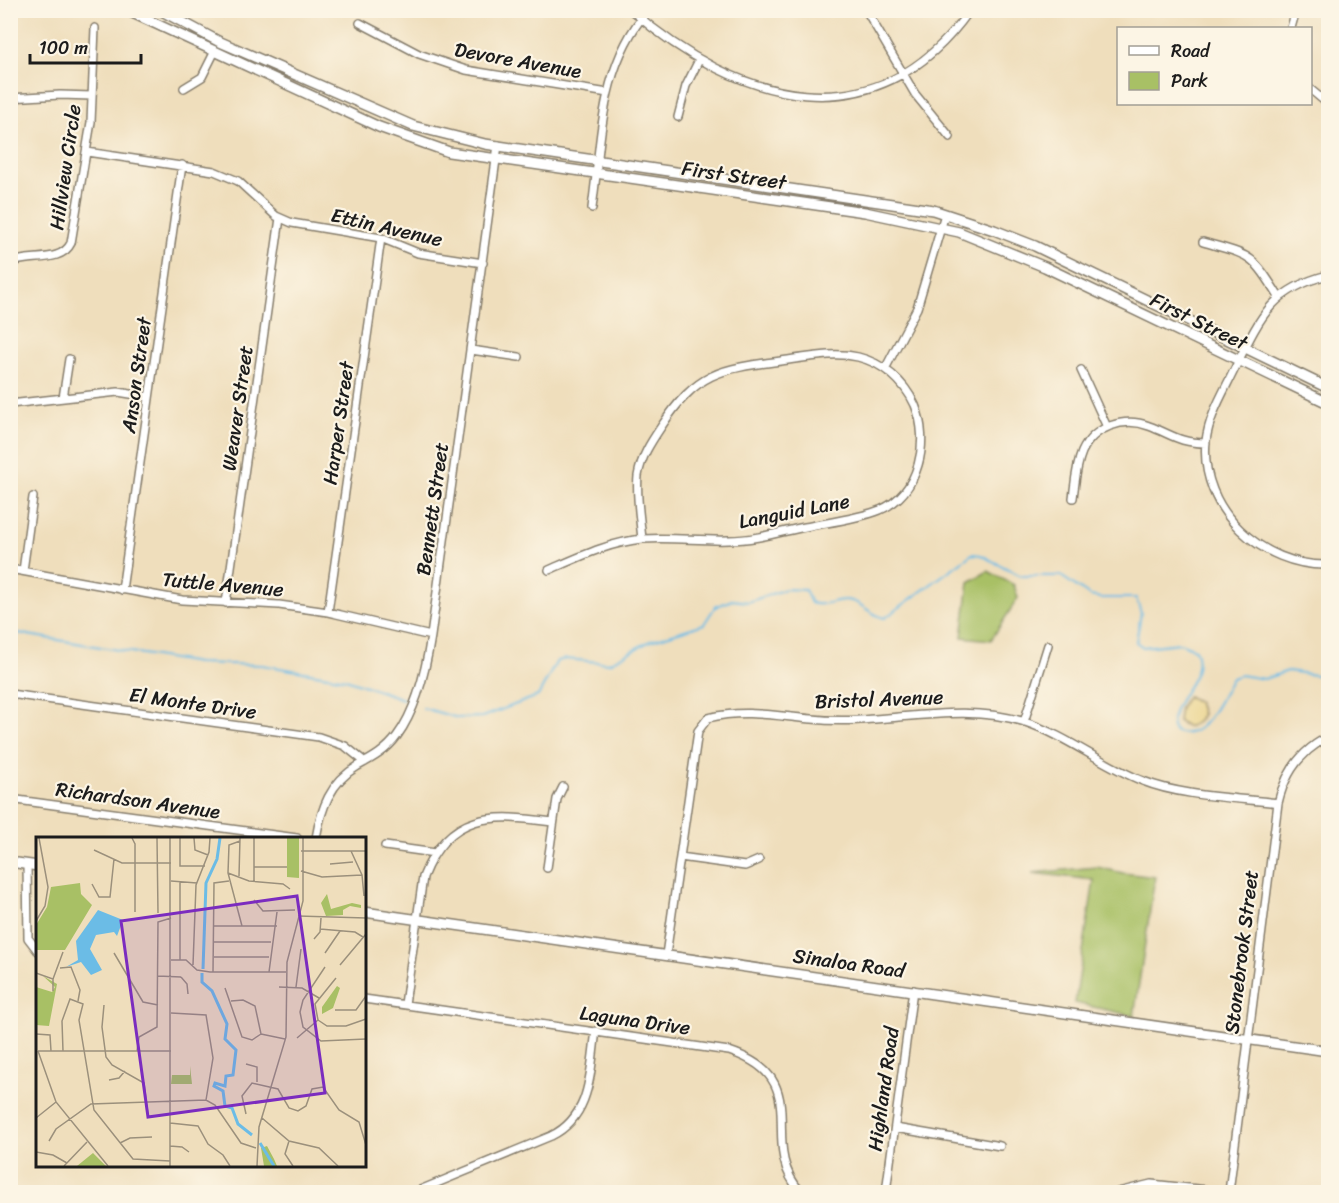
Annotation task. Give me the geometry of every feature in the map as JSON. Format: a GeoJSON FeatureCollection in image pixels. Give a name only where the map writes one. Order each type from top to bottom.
{"type":"FeatureCollection","features":[{"type":"Feature","properties":{"kind":"main road","name":"First Street"},"geometry":{"type":"LineString","coordinates":[[126,10],[137,13],[214,53],[408,139],[449,152],[874,213],[941,227],[1009,250],[1329,403]]}},
{"type":"Feature","properties":{"kind":"main road","name":"First Street"},"geometry":{"type":"LineString","coordinates":[[160,10],[218,41],[413,126],[454,138],[886,201],[945,214],[1035,246],[1329,388]]}},
{"type":"Feature","properties":{"kind":"main road"},"geometry":{"type":"LineString","coordinates":[[10,862],[32,865]]}},
{"type":"Feature","properties":{"kind":"main road","name":"Sinaloa Road"},"geometry":{"type":"LineString","coordinates":[[366,912],[1329,1051]]}},
{"type":"Feature","properties":{"kind":"street"},"geometry":{"type":"LineString","coordinates":[[631,10],[665,40],[699,60],[752,86],[803,96],[854,92],[904,72],[935,50],[970,10]]}},
{"type":"Feature","properties":{"kind":"street"},"geometry":{"type":"LineString","coordinates":[[592,208],[608,93],[619,53],[648,10]]}},
{"type":"Feature","properties":{"kind":"street"},"geometry":{"type":"LineString","coordinates":[[866,10],[915,94],[950,137]]}},
{"type":"Feature","properties":{"kind":"street"},"geometry":{"type":"LineString","coordinates":[[1292,27],[1296,10]]}},
{"type":"Feature","properties":{"kind":"street","name":"Devore Avenue"},"geometry":{"type":"LineString","coordinates":[[360,23],[419,54],[466,70],[608,93]]}},
{"type":"Feature","properties":{"kind":"street","name":"Hillview Circle"},"geometry":{"type":"LineString","coordinates":[[10,263],[24,258],[59,255],[68,248],[75,226],[87,152],[92,96],[94,28]]}},
{"type":"Feature","properties":{"kind":"street"},"geometry":{"type":"LineString","coordinates":[[184,88],[202,77],[214,53]]}},
{"type":"Feature","properties":{"kind":"street"},"geometry":{"type":"LineString","coordinates":[[678,117],[686,86],[699,60]]}},
{"type":"Feature","properties":{"kind":"street"},"geometry":{"type":"LineString","coordinates":[[1312,90],[1329,104]]}},
{"type":"Feature","properties":{"kind":"street"},"geometry":{"type":"LineString","coordinates":[[10,98],[92,96]]}},
{"type":"Feature","properties":{"kind":"street","name":"Bennett Street"},"geometry":{"type":"LineString","coordinates":[[316,837],[320,815],[329,794],[344,776],[388,747],[405,724],[423,675],[431,636],[498,146]]}},
{"type":"Feature","properties":{"kind":"street","name":"Ettin Avenue"},"geometry":{"type":"LineString","coordinates":[[87,152],[214,171],[232,178],[280,218],[305,227],[381,238],[418,253],[483,263]]}},
{"type":"Feature","properties":{"kind":"street","name":"Anson Street"},"geometry":{"type":"LineString","coordinates":[[122,590],[182,165]]}},
{"type":"Feature","properties":{"kind":"street"},"geometry":{"type":"LineString","coordinates":[[642,539],[637,488],[643,458],[676,404],[698,382],[736,366],[831,355],[859,357],[885,369],[917,308],[945,214]]}},
{"type":"Feature","properties":{"kind":"street","name":"Weaver Street"},"geometry":{"type":"LineString","coordinates":[[226,603],[280,218]]}},
{"type":"Feature","properties":{"kind":"street","name":"Harper Street"},"geometry":{"type":"LineString","coordinates":[[328,612],[381,238]]}},
{"type":"Feature","properties":{"kind":"street"},"geometry":{"type":"LineString","coordinates":[[1203,242],[1237,250],[1247,256],[1262,270],[1279,297]]}},
{"type":"Feature","properties":{"kind":"street"},"geometry":{"type":"LineString","coordinates":[[1329,275],[1307,280],[1279,297],[1261,316],[1212,416],[1206,443],[1209,475],[1214,491],[1240,531],[1282,558],[1309,565],[1329,565]]}},
{"type":"Feature","properties":{"kind":"street"},"geometry":{"type":"LineString","coordinates":[[471,350],[519,357]]}},
{"type":"Feature","properties":{"kind":"street"},"geometry":{"type":"LineString","coordinates":[[63,398],[69,359]]}},
{"type":"Feature","properties":{"kind":"street","name":"Languid Lane"},"geometry":{"type":"LineString","coordinates":[[549,570],[605,547],[642,539],[747,539],[868,514],[891,503],[905,491],[915,475],[921,456],[922,436],[919,415],[911,397],[900,381],[885,369]]}},
{"type":"Feature","properties":{"kind":"street"},"geometry":{"type":"LineString","coordinates":[[1080,370],[1107,427]]}},
{"type":"Feature","properties":{"kind":"street"},"geometry":{"type":"LineString","coordinates":[[10,404],[118,392],[149,397]]}},
{"type":"Feature","properties":{"kind":"street"},"geometry":{"type":"LineString","coordinates":[[1073,498],[1082,452],[1092,437],[1107,427],[1123,422],[1139,423],[1178,441],[1206,443]]}},
{"type":"Feature","properties":{"kind":"street"},"geometry":{"type":"LineString","coordinates":[[23,571],[33,497]]}},
{"type":"Feature","properties":{"kind":"street","name":"Tuttle Avenue"},"geometry":{"type":"LineString","coordinates":[[10,569],[182,600],[279,605],[328,612],[431,636]]}},
{"type":"Feature","properties":{"kind":"street"},"geometry":{"type":"LineString","coordinates":[[1024,722],[1048,645]]}},
{"type":"Feature","properties":{"kind":"street","name":"El Monte Drive"},"geometry":{"type":"LineString","coordinates":[[10,694],[319,737],[345,747],[365,762]]}},
{"type":"Feature","properties":{"kind":"street","name":"Bristol Avenue"},"geometry":{"type":"LineString","coordinates":[[666,955],[698,731],[708,718],[769,713],[823,719],[950,712],[992,716],[1024,722],[1054,734],[1122,772],[1146,782],[1278,803]]}},
{"type":"Feature","properties":{"kind":"street","name":"Stonebrook Street"},"geometry":{"type":"LineString","coordinates":[[1227,1192],[1278,803],[1291,768],[1302,754],[1329,737]]}},
{"type":"Feature","properties":{"kind":"street"},"geometry":{"type":"LineString","coordinates":[[547,868],[557,799],[563,787]]}},
{"type":"Feature","properties":{"kind":"street","name":"Richardson Avenue"},"geometry":{"type":"LineString","coordinates":[[10,798],[290,837]]}},
{"type":"Feature","properties":{"kind":"street"},"geometry":{"type":"LineString","coordinates":[[405,1004],[423,877],[435,853],[455,832],[482,819],[508,816],[553,822]]}},
{"type":"Feature","properties":{"kind":"street"},"geometry":{"type":"LineString","coordinates":[[385,846],[435,853]]}},
{"type":"Feature","properties":{"kind":"street"},"geometry":{"type":"LineString","coordinates":[[680,857],[745,866],[759,860]]}},
{"type":"Feature","properties":{"kind":"street"},"geometry":{"type":"LineString","coordinates":[[32,865],[28,938],[36,948]]}},
{"type":"Feature","properties":{"kind":"street","name":"Highland Road"},"geometry":{"type":"LineString","coordinates":[[886,1192],[913,990]]}},
{"type":"Feature","properties":{"kind":"street","name":"Laguna Drive"},"geometry":{"type":"LineString","coordinates":[[366,999],[729,1051],[758,1065],[771,1079],[780,1097],[783,1116],[781,1155],[786,1172],[798,1190]]}},
{"type":"Feature","properties":{"kind":"street"},"geometry":{"type":"LineString","coordinates":[[416,1192],[551,1136],[568,1126],[585,1101],[596,1031]]}},
{"type":"Feature","properties":{"kind":"street"},"geometry":{"type":"LineString","coordinates":[[895,1128],[1000,1146]]}},
{"type":"Feature","properties":{"kind":"street"},"geometry":{"type":"LineString","coordinates":[[1118,1192],[1151,1184],[1227,1192]]}},
{"type":"Feature","properties":{"kind":"street"},"geometry":{"type":"LineString","coordinates":[[789,1192],[798,1190]]}},
{"type":"Feature","properties":{"kind":"green space"},"geometry":{"type":"Polygon","coordinates":[[[988,571],[1014,585],[1018,598],[991,640],[962,637],[969,582],[988,571]]]}},
{"type":"Feature","properties":{"kind":"green space"},"geometry":{"type":"Polygon","coordinates":[[[1097,867],[1155,877],[1134,1016],[1075,1003],[1094,880],[1032,873],[1097,867]]]}},
{"type":"Feature","properties":{"kind":"sand"},"geometry":{"type":"Polygon","coordinates":[[[1188,696],[1198,702],[1202,714],[1197,722],[1188,727],[1178,721],[1180,707],[1188,696]]]}},
{"type":"Feature","properties":{"kind":"waterway"},"geometry":{"type":"LineString","coordinates":[[423,708],[458,718],[482,717],[538,696],[557,661],[566,659],[609,663],[650,641],[704,624],[715,607],[732,600],[748,602],[786,589],[805,590],[811,603],[816,604],[841,600],[851,601],[885,618],[972,554],[981,555],[1021,576],[1061,576],[1090,596],[1136,598],[1141,613],[1136,642],[1143,647],[1180,643],[1195,649],[1198,660],[1196,671],[1175,710],[1174,731],[1184,734],[1202,726],[1216,707],[1232,678],[1240,675],[1264,679],[1288,671],[1328,677]]}},
{"type":"Feature","properties":{"kind":"waterway"},"geometry":{"type":"LineString","coordinates":[[10,632],[197,663],[262,665],[346,679],[403,699]]}}]}
